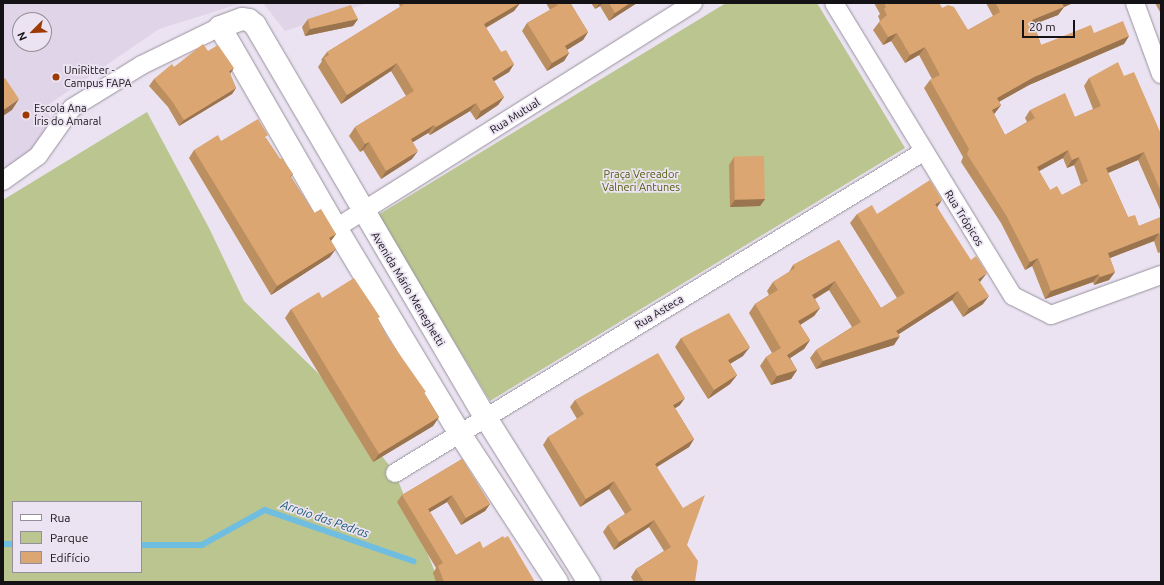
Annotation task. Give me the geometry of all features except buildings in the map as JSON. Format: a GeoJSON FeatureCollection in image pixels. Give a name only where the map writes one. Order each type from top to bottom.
{"type":"FeatureCollection","features":[{"type":"Feature","properties":{"kind":"street","name":"Rua Mutual"},"geometry":{"type":"LineString","coordinates":[[336,228],[693,3]]}},
{"type":"Feature","properties":{"kind":"street","name":"Rua Trópicos"},"geometry":{"type":"LineString","coordinates":[[834,3],[923,152],[1013,296],[1051,315],[1161,275]]}},
{"type":"Feature","properties":{"kind":"street"},"geometry":{"type":"LineString","coordinates":[[1136,3],[1161,74]]}},
{"type":"Feature","properties":{"kind":"street","name":"Avenida Mário Meneghetti"},"geometry":{"type":"LineString","coordinates":[[3,181],[38,156],[72,108],[142,65],[220,27],[242,19],[249,20],[255,25],[363,212],[486,418],[589,582]]}},
{"type":"Feature","properties":{"kind":"street"},"geometry":{"type":"LineString","coordinates":[[220,27],[336,228],[460,434],[557,582]]}},
{"type":"Feature","properties":{"kind":"street","name":"Rua Asteca"},"geometry":{"type":"LineString","coordinates":[[395,473],[923,152]]}},
{"type":"Feature","properties":{"kind":"shaded area","name":"UniRitter - Campus FAPA"},"geometry":{"type":"Polygon","coordinates":[[[3,3],[242,3],[159,29],[45,107],[53,123],[35,148],[3,169],[3,3]]]}},
{"type":"Feature","properties":{"kind":"shaded area"},"geometry":{"type":"Polygon","coordinates":[[[263,3],[368,3],[285,31],[263,3]]]}},
{"type":"Feature","properties":{"kind":"green space","name":"Praça Vereador Valneri Antunes"},"geometry":{"type":"Polygon","coordinates":[[[726,3],[817,3],[905,148],[490,401],[378,215],[726,3]]]}},
{"type":"Feature","properties":{"kind":"green space"},"geometry":{"type":"Polygon","coordinates":[[[147,112],[209,228],[244,301],[318,373],[395,473],[439,582],[3,582],[3,200],[147,112]]]}},
{"type":"Feature","properties":{"kind":"waterway","name":"Arroio das Pedras"},"geometry":{"type":"LineString","coordinates":[[142,545],[202,545],[265,510],[413,561]]}},
{"type":"Feature","properties":{"kind":"waterway","name":"Arroio das Pedras"},"geometry":{"type":"LineString","coordinates":[[3,544],[12,544]]}},
{"type":"Feature","properties":{"kind":"place","name":"UniRitter - Campus FAPA"},"geometry":{"type":"Point","coordinates":[56,77]}},
{"type":"Feature","properties":{"kind":"place","name":"Escola Ana Íris do Amaral"},"geometry":{"type":"Point","coordinates":[26,115]}}]}
